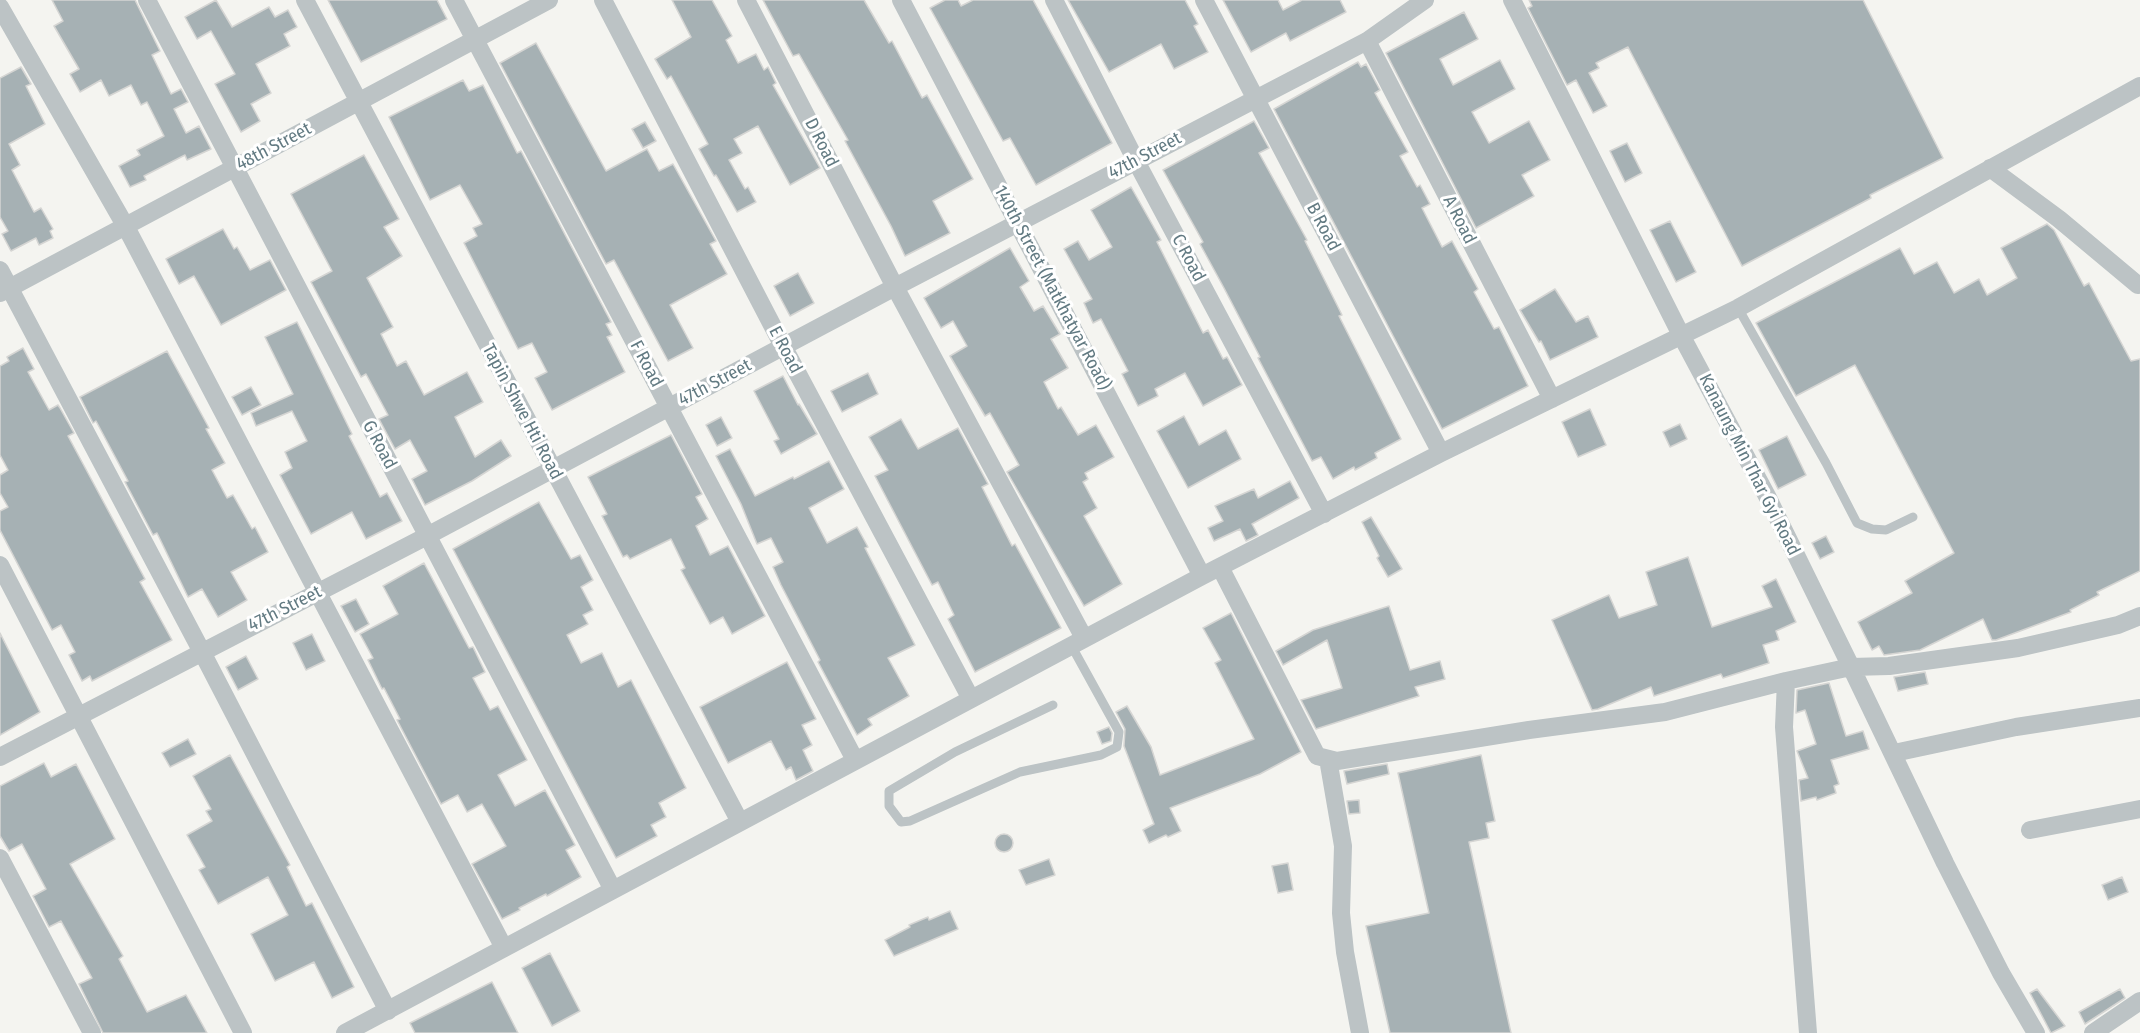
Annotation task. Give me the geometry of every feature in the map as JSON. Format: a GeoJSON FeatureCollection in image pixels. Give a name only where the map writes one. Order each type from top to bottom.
{"type":"FeatureCollection","features":[{"type":"Feature","properties":{"kind":"street","name":"G Road"},"geometry":{"type":"LineString","coordinates":[[147,0],[613,890]]}},
{"type":"Feature","properties":{"kind":"street","name":"Tapin Shwe Hti Road"},"geometry":{"type":"LineString","coordinates":[[305,0],[740,822]]}},
{"type":"Feature","properties":{"kind":"street","name":"F Road"},"geometry":{"type":"LineString","coordinates":[[454,0],[855,760]]}},
{"type":"Feature","properties":{"kind":"street","name":"48th Street"},"geometry":{"type":"LineString","coordinates":[[5,291],[549,0]]}},
{"type":"Feature","properties":{"kind":"street","name":"E Road"},"geometry":{"type":"LineString","coordinates":[[603,0],[783,346],[971,699]]}},
{"type":"Feature","properties":{"kind":"street","name":"D Road"},"geometry":{"type":"LineString","coordinates":[[746,0],[1077,642]]}},
{"type":"Feature","properties":{"kind":"street","name":"140th Street (Matkhatyar Road)"},"geometry":{"type":"LineString","coordinates":[[901,0],[1203,576]]}},
{"type":"Feature","properties":{"kind":"street","name":"C Road"},"geometry":{"type":"LineString","coordinates":[[1054,0],[1136,160],[1324,514]]}},
{"type":"Feature","properties":{"kind":"street","name":"B Road"},"geometry":{"type":"LineString","coordinates":[[1204,0],[1441,453]]}},
{"type":"Feature","properties":{"kind":"street","name":"47th Street"},"geometry":{"type":"LineString","coordinates":[[0,757],[427,536],[551,468],[1367,41],[1425,0]]}},
{"type":"Feature","properties":{"kind":"street","name":"Kanaung Min Thar Gyi Road"},"geometry":{"type":"LineString","coordinates":[[1512,0],[1681,335],[1767,496],[1894,753],[1945,863],[2001,973],[2036,1033]]}},
{"type":"Feature","properties":{"kind":"street"},"geometry":{"type":"LineString","coordinates":[[0,7],[126,227],[504,948]]}},
{"type":"Feature","properties":{"kind":"street","name":"A Road"},"geometry":{"type":"LineString","coordinates":[[1367,41],[1552,399]]}},
{"type":"Feature","properties":{"kind":"street"},"geometry":{"type":"LineString","coordinates":[[345,1033],[1220,567],[1441,453],[1738,308],[2140,86]]}},
{"type":"Feature","properties":{"kind":"street"},"geometry":{"type":"LineString","coordinates":[[1990,168],[2059,219],[2138,285]]}},
{"type":"Feature","properties":{"kind":"street"},"geometry":{"type":"LineString","coordinates":[[0,270],[5,291],[202,652],[388,1011]]}},
{"type":"Feature","properties":{"kind":"street"},"geometry":{"type":"LineString","coordinates":[[0,565],[243,1033]]}},
{"type":"Feature","properties":{"kind":"street"},"geometry":{"type":"LineString","coordinates":[[1220,567],[1317,756],[1337,761],[1529,730],[1665,712],[1851,667],[1889,666],[2018,648],[2118,625],[2140,616]]}},
{"type":"Feature","properties":{"kind":"street"},"geometry":{"type":"LineString","coordinates":[[1786,681],[1784,727],[1808,1033]]}},
{"type":"Feature","properties":{"kind":"street"},"geometry":{"type":"LineString","coordinates":[[1894,753],[2016,727],[2140,708]]}},
{"type":"Feature","properties":{"kind":"street"},"geometry":{"type":"LineString","coordinates":[[1328,759],[1343,846],[1341,913],[1345,952],[1360,1033]]}},
{"type":"Feature","properties":{"kind":"street"},"geometry":{"type":"LineString","coordinates":[[2030,830],[2140,809]]}},
{"type":"Feature","properties":{"kind":"street"},"geometry":{"type":"LineString","coordinates":[[0,858],[92,1033]]}},
{"type":"Feature","properties":{"kind":"street"},"geometry":{"type":"LineString","coordinates":[[2093,1033],[2140,1001]]}},
{"type":"Feature","properties":{"kind":"lane"},"geometry":{"type":"LineString","coordinates":[[1738,308],[1826,463],[1857,523],[1872,529],[1886,530],[1913,517]]}},
{"type":"Feature","properties":{"kind":"lane"},"geometry":{"type":"LineString","coordinates":[[1053,705],[955,752],[889,791],[889,806],[901,822],[910,821],[1020,772],[1101,755],[1117,747],[1119,732],[1077,642]]}},
{"type":"Feature","properties":{"kind":"building"},"geometry":{"type":"Polygon","coordinates":[[[52,0],[135,0],[160,51],[152,55],[171,94],[181,89],[188,102],[174,109],[186,133],[199,126],[211,149],[187,160],[185,155],[144,176],[146,180],[130,187],[119,166],[140,155],[137,150],[164,136],[147,102],[141,105],[131,85],[109,96],[101,80],[80,92],[70,74],[79,69],[54,26],[63,21],[52,0]]]}},
{"type":"Feature","properties":{"kind":"building"},"geometry":{"type":"Polygon","coordinates":[[[216,0],[232,27],[269,7],[275,17],[288,10],[297,27],[284,34],[290,46],[256,64],[271,93],[251,104],[260,121],[241,132],[215,84],[235,74],[211,31],[197,39],[185,17],[216,0]]]}},
{"type":"Feature","properties":{"kind":"building"},"geometry":{"type":"Polygon","coordinates":[[[328,0],[437,0],[447,19],[361,62],[328,0]]]}},
{"type":"Feature","properties":{"kind":"building"},"geometry":{"type":"Polygon","coordinates":[[[672,0],[712,0],[732,36],[726,40],[738,63],[756,54],[764,70],[768,67],[776,83],[773,85],[820,168],[790,185],[758,126],[734,139],[742,153],[729,160],[745,189],[748,187],[756,202],[737,212],[699,149],[708,144],[671,76],[667,79],[655,59],[691,37],[672,0]]]}},
{"type":"Feature","properties":{"kind":"building"},"geometry":{"type":"Polygon","coordinates":[[[763,0],[864,0],[889,43],[892,41],[922,98],[927,95],[973,179],[933,201],[950,233],[905,256],[845,141],[848,140],[799,54],[793,56],[763,0]]]}},
{"type":"Feature","properties":{"kind":"building"},"geometry":{"type":"Polygon","coordinates":[[[945,0],[958,0],[961,6],[973,0],[1033,0],[1112,143],[1036,185],[1010,138],[1003,141],[930,8],[945,0]]]}},
{"type":"Feature","properties":{"kind":"building"},"geometry":{"type":"Polygon","coordinates":[[[1068,0],[1185,0],[1198,24],[1194,26],[1208,52],[1174,69],[1161,44],[1109,72],[1068,0]]]}},
{"type":"Feature","properties":{"kind":"building"},"geometry":{"type":"Polygon","coordinates":[[[1223,0],[1278,0],[1283,10],[1302,0],[1340,0],[1346,12],[1290,41],[1286,33],[1251,52],[1223,0]]]}},
{"type":"Feature","properties":{"kind":"building"},"geometry":{"type":"Polygon","coordinates":[[[1529,0],[1863,0],[1943,158],[1870,195],[1871,198],[1742,266],[1628,47],[1596,63],[1599,68],[1589,73],[1607,106],[1593,113],[1576,80],[1567,85],[1528,8],[1532,6],[1529,0]]]}},
{"type":"Feature","properties":{"kind":"building"},"geometry":{"type":"Polygon","coordinates":[[[1464,12],[1478,39],[1440,59],[1453,85],[1500,60],[1515,89],[1472,112],[1489,143],[1529,121],[1550,160],[1522,175],[1534,196],[1476,228],[1386,53],[1464,12]]]}},
{"type":"Feature","properties":{"kind":"building"},"geometry":{"type":"Polygon","coordinates":[[[536,43],[606,171],[647,149],[659,171],[673,164],[716,241],[710,244],[727,274],[670,305],[693,348],[668,361],[614,260],[606,264],[500,63],[536,43]]]}},
{"type":"Feature","properties":{"kind":"building"},"geometry":{"type":"Polygon","coordinates":[[[1358,62],[1361,67],[1366,64],[1380,90],[1375,93],[1408,152],[1400,156],[1417,187],[1420,185],[1430,204],[1422,208],[1442,247],[1452,241],[1478,289],[1474,292],[1494,329],[1499,327],[1528,386],[1442,429],[1274,109],[1358,62]]]}},
{"type":"Feature","properties":{"kind":"building"},"geometry":{"type":"Polygon","coordinates":[[[21,67],[31,84],[26,86],[45,124],[9,144],[20,165],[12,170],[34,212],[41,208],[53,229],[50,231],[53,238],[39,245],[36,238],[11,251],[2,234],[8,231],[0,217],[0,78],[21,67]]]}},
{"type":"Feature","properties":{"kind":"building"},"geometry":{"type":"Polygon","coordinates":[[[463,80],[469,91],[483,85],[517,153],[521,151],[611,322],[606,324],[612,335],[607,337],[625,372],[552,410],[535,378],[547,372],[532,343],[518,349],[464,243],[477,236],[473,228],[482,224],[460,185],[430,200],[389,117],[463,80]]]}},
{"type":"Feature","properties":{"kind":"building"},"geometry":{"type":"Polygon","coordinates":[[[1254,121],[1269,148],[1259,153],[1307,240],[1305,241],[1342,315],[1339,316],[1401,439],[1375,453],[1377,458],[1333,479],[1321,457],[1312,461],[1200,244],[1203,242],[1163,170],[1254,121]]]}},
{"type":"Feature","properties":{"kind":"building"},"geometry":{"type":"Polygon","coordinates":[[[645,122],[656,141],[643,148],[632,129],[645,122]]]}},
{"type":"Feature","properties":{"kind":"building"},"geometry":{"type":"Polygon","coordinates":[[[1627,143],[1642,173],[1625,182],[1610,151],[1627,143]]]}},
{"type":"Feature","properties":{"kind":"building"},"geometry":{"type":"Polygon","coordinates":[[[364,155],[399,219],[384,227],[402,256],[367,278],[393,327],[381,334],[397,366],[406,361],[424,395],[467,372],[483,402],[455,417],[475,457],[501,440],[511,456],[472,481],[425,505],[412,479],[427,471],[410,440],[395,449],[379,419],[388,415],[366,374],[361,377],[311,282],[332,271],[291,194],[364,155]]]}},
{"type":"Feature","properties":{"kind":"building"},"geometry":{"type":"Polygon","coordinates":[[[1131,187],[1161,240],[1157,242],[1203,333],[1208,330],[1223,359],[1227,357],[1242,385],[1203,406],[1185,373],[1155,389],[1158,396],[1138,406],[1122,374],[1128,371],[1101,319],[1093,323],[1084,303],[1092,299],[1064,249],[1078,241],[1089,260],[1112,247],[1091,210],[1131,187]]]}},
{"type":"Feature","properties":{"kind":"building"},"geometry":{"type":"Polygon","coordinates":[[[1670,221],[1696,272],[1676,282],[1650,230],[1670,221]]]}},
{"type":"Feature","properties":{"kind":"building"},"geometry":{"type":"Polygon","coordinates":[[[2047,224],[2054,230],[2084,286],[2089,283],[2131,361],[2140,359],[2140,571],[2097,592],[2099,595],[2070,610],[2071,612],[1996,640],[1992,640],[1983,619],[1920,650],[1884,655],[1879,646],[1872,650],[1858,622],[1912,593],[1905,581],[1954,553],[1855,365],[1796,396],[1756,323],[1900,248],[1914,274],[1937,262],[1954,293],[1979,279],[1987,295],[2017,278],[2001,248],[2047,224]]]}},
{"type":"Feature","properties":{"kind":"building"},"geometry":{"type":"Polygon","coordinates":[[[223,229],[234,249],[237,247],[250,270],[270,260],[286,290],[221,325],[194,276],[179,284],[166,259],[223,229]]]}},
{"type":"Feature","properties":{"kind":"building"},"geometry":{"type":"Polygon","coordinates":[[[1010,248],[1029,281],[1020,287],[1034,311],[1043,306],[1060,334],[1051,339],[1068,368],[1044,382],[1058,409],[1061,407],[1078,435],[1096,425],[1114,457],[1085,473],[1088,479],[1083,482],[1097,508],[1084,516],[1122,584],[1084,606],[1007,472],[1019,465],[990,413],[985,416],[950,356],[967,346],[953,321],[941,328],[924,298],[1010,248]]]}},
{"type":"Feature","properties":{"kind":"building"},"geometry":{"type":"Polygon","coordinates":[[[798,273],[814,303],[790,316],[774,286],[798,273]]]}},
{"type":"Feature","properties":{"kind":"building"},"geometry":{"type":"Polygon","coordinates":[[[1555,289],[1576,322],[1588,316],[1598,337],[1550,360],[1541,341],[1539,342],[1520,310],[1555,289]]]}},
{"type":"Feature","properties":{"kind":"building"},"geometry":{"type":"Polygon","coordinates":[[[297,322],[352,434],[349,436],[380,497],[387,493],[402,521],[366,539],[352,512],[311,534],[280,475],[292,468],[285,452],[307,441],[292,411],[256,426],[251,413],[293,394],[265,337],[297,322]]]}},
{"type":"Feature","properties":{"kind":"building"},"geometry":{"type":"Polygon","coordinates":[[[23,348],[34,369],[28,372],[49,410],[58,405],[74,433],[68,436],[145,579],[140,582],[172,640],[92,681],[90,676],[82,681],[69,655],[75,652],[61,625],[52,630],[0,530],[0,511],[8,507],[0,493],[0,475],[8,470],[0,455],[0,366],[9,361],[7,357],[23,348]]]}},
{"type":"Feature","properties":{"kind":"building"},"geometry":{"type":"Polygon","coordinates":[[[167,351],[209,428],[206,429],[225,463],[212,470],[227,498],[233,495],[252,529],[255,527],[268,552],[231,572],[247,600],[218,617],[202,589],[188,597],[157,533],[153,535],[125,482],[128,481],[96,421],[93,423],[80,397],[167,351]]]}},
{"type":"Feature","properties":{"kind":"building"},"geometry":{"type":"Polygon","coordinates":[[[868,373],[878,394],[842,412],[831,391],[868,373]]]}},
{"type":"Feature","properties":{"kind":"building"},"geometry":{"type":"Polygon","coordinates":[[[783,376],[817,434],[781,454],[774,441],[779,439],[754,391],[783,376]]]}},
{"type":"Feature","properties":{"kind":"building"},"geometry":{"type":"Polygon","coordinates":[[[251,387],[261,405],[242,415],[232,397],[251,387]]]}},
{"type":"Feature","properties":{"kind":"building"},"geometry":{"type":"Polygon","coordinates":[[[1590,409],[1606,445],[1578,457],[1562,422],[1590,409]]]}},
{"type":"Feature","properties":{"kind":"building"},"geometry":{"type":"Polygon","coordinates":[[[1184,416],[1199,445],[1226,430],[1241,459],[1188,488],[1157,431],[1184,416]]]}},
{"type":"Feature","properties":{"kind":"building"},"geometry":{"type":"Polygon","coordinates":[[[721,417],[732,438],[717,446],[706,425],[721,417]]]}},
{"type":"Feature","properties":{"kind":"building"},"geometry":{"type":"Polygon","coordinates":[[[901,419],[918,449],[958,428],[988,484],[982,487],[1012,546],[1015,544],[1061,628],[975,672],[948,619],[954,615],[938,582],[932,585],[875,476],[888,470],[869,437],[901,419]]]}},
{"type":"Feature","properties":{"kind":"building"},"geometry":{"type":"Polygon","coordinates":[[[1680,424],[1687,439],[1670,447],[1663,432],[1680,424]]]}},
{"type":"Feature","properties":{"kind":"building"},"geometry":{"type":"Polygon","coordinates":[[[671,435],[702,494],[696,497],[708,519],[696,526],[710,555],[728,546],[765,616],[732,634],[723,617],[710,624],[681,570],[685,568],[671,539],[630,559],[627,555],[623,557],[602,516],[607,514],[588,477],[671,435]]]}},
{"type":"Feature","properties":{"kind":"building"},"geometry":{"type":"Polygon","coordinates":[[[1787,436],[1806,475],[1778,489],[1759,450],[1787,436]]]}},
{"type":"Feature","properties":{"kind":"building"},"geometry":{"type":"Polygon","coordinates":[[[730,449],[755,496],[829,461],[844,489],[809,508],[827,543],[857,527],[868,547],[865,548],[915,645],[888,658],[909,696],[868,719],[872,725],[857,735],[818,662],[820,660],[773,567],[783,562],[771,538],[757,544],[741,504],[716,456],[730,449]]]}},
{"type":"Feature","properties":{"kind":"building"},"geometry":{"type":"Polygon","coordinates":[[[1290,481],[1299,498],[1252,524],[1258,535],[1246,541],[1240,529],[1214,541],[1208,528],[1223,521],[1215,506],[1254,489],[1258,498],[1290,481]]]}},
{"type":"Feature","properties":{"kind":"building"},"geometry":{"type":"Polygon","coordinates":[[[539,502],[571,559],[580,555],[593,580],[581,587],[593,610],[583,615],[588,624],[567,635],[581,663],[602,653],[618,687],[631,680],[686,788],[659,803],[666,817],[651,825],[657,836],[616,858],[453,549],[539,502]]]}},
{"type":"Feature","properties":{"kind":"building"},"geometry":{"type":"Polygon","coordinates":[[[1371,517],[1402,569],[1388,577],[1377,558],[1379,556],[1362,522],[1371,517]]]}},
{"type":"Feature","properties":{"kind":"building"},"geometry":{"type":"Polygon","coordinates":[[[1826,536],[1834,552],[1820,559],[1812,543],[1826,536]]]}},
{"type":"Feature","properties":{"kind":"building"},"geometry":{"type":"Polygon","coordinates":[[[1688,557],[1712,627],[1772,607],[1762,586],[1776,579],[1796,622],[1776,631],[1779,640],[1763,645],[1769,663],[1723,678],[1721,674],[1654,696],[1651,687],[1592,710],[1552,620],[1609,595],[1619,618],[1657,605],[1646,572],[1688,557]]]}},
{"type":"Feature","properties":{"kind":"building"},"geometry":{"type":"Polygon","coordinates":[[[424,563],[469,648],[473,647],[485,672],[473,678],[490,710],[498,706],[527,760],[498,775],[515,806],[545,790],[575,845],[566,850],[581,877],[502,919],[472,864],[506,846],[482,804],[467,812],[458,795],[441,804],[397,720],[400,719],[368,660],[373,658],[360,634],[398,614],[383,586],[424,563]]]}},
{"type":"Feature","properties":{"kind":"building"},"geometry":{"type":"Polygon","coordinates":[[[356,599],[369,624],[355,632],[341,606],[356,599]]]}},
{"type":"Feature","properties":{"kind":"building"},"geometry":{"type":"Polygon","coordinates":[[[1389,606],[1410,670],[1440,661],[1445,679],[1415,687],[1419,696],[1316,729],[1301,700],[1342,688],[1327,640],[1283,665],[1276,651],[1313,630],[1389,606]]]}},
{"type":"Feature","properties":{"kind":"building"},"geometry":{"type":"Polygon","coordinates":[[[1231,613],[1301,752],[1260,774],[1170,808],[1181,831],[1149,843],[1143,830],[1154,824],[1124,746],[1125,729],[1116,712],[1127,706],[1151,747],[1160,775],[1254,739],[1215,663],[1221,660],[1203,628],[1231,613]]]}},
{"type":"Feature","properties":{"kind":"building"},"geometry":{"type":"Polygon","coordinates":[[[0,633],[40,712],[0,735],[0,633]]]}},
{"type":"Feature","properties":{"kind":"building"},"geometry":{"type":"Polygon","coordinates":[[[312,634],[325,661],[306,670],[293,643],[312,634]]]}},
{"type":"Feature","properties":{"kind":"building"},"geometry":{"type":"Polygon","coordinates":[[[246,656],[258,679],[238,690],[226,667],[246,656]]]}},
{"type":"Feature","properties":{"kind":"building"},"geometry":{"type":"Polygon","coordinates":[[[787,662],[816,719],[802,725],[812,745],[803,750],[813,771],[796,780],[791,767],[786,770],[771,741],[728,763],[700,707],[787,662]]]}},
{"type":"Feature","properties":{"kind":"building"},"geometry":{"type":"Polygon","coordinates":[[[1925,672],[1928,684],[1898,691],[1894,677],[1925,672]]]}},
{"type":"Feature","properties":{"kind":"building"},"geometry":{"type":"Polygon","coordinates":[[[1829,683],[1846,736],[1863,731],[1869,749],[1831,760],[1839,784],[1834,786],[1836,793],[1817,800],[1816,797],[1801,801],[1799,780],[1808,778],[1797,751],[1816,744],[1805,710],[1796,713],[1797,690],[1829,683]]]}},
{"type":"Feature","properties":{"kind":"building"},"geometry":{"type":"Polygon","coordinates":[[[1109,727],[1112,733],[1111,741],[1102,744],[1097,732],[1109,727]]]}},
{"type":"Feature","properties":{"kind":"building"},"geometry":{"type":"Polygon","coordinates":[[[188,739],[196,754],[170,767],[162,753],[188,739]]]}},
{"type":"Feature","properties":{"kind":"building"},"geometry":{"type":"Polygon","coordinates":[[[230,755],[290,865],[287,867],[306,906],[312,903],[354,987],[332,998],[314,962],[275,981],[251,934],[288,915],[268,877],[218,904],[199,870],[205,867],[187,835],[212,821],[206,811],[211,809],[193,776],[230,755]]]}},
{"type":"Feature","properties":{"kind":"building"},"geometry":{"type":"Polygon","coordinates":[[[1481,755],[1495,821],[1486,823],[1489,838],[1469,842],[1511,1033],[1390,1033],[1366,926],[1429,913],[1398,773],[1481,755]]]}},
{"type":"Feature","properties":{"kind":"building"},"geometry":{"type":"Polygon","coordinates":[[[44,763],[51,777],[76,764],[115,839],[70,864],[123,956],[119,959],[147,1012],[186,995],[207,1033],[103,1033],[79,984],[92,978],[61,921],[49,927],[33,896],[46,889],[22,844],[9,851],[0,836],[0,786],[44,763]]]}},
{"type":"Feature","properties":{"kind":"building"},"geometry":{"type":"Polygon","coordinates":[[[1387,764],[1389,774],[1347,784],[1344,771],[1387,764]]]}},
{"type":"Feature","properties":{"kind":"building"},"geometry":{"type":"Polygon","coordinates":[[[1359,800],[1360,813],[1349,814],[1347,801],[1359,800]]]}},
{"type":"Feature","properties":{"kind":"building"},"geometry":{"type":"Polygon","coordinates":[[[1004,834],[1010,837],[1013,843],[1010,849],[1004,852],[998,849],[995,843],[998,837],[1004,834]]]}},
{"type":"Feature","properties":{"kind":"building"},"geometry":{"type":"Polygon","coordinates":[[[1049,859],[1055,875],[1026,885],[1019,870],[1049,859]]]}},
{"type":"Feature","properties":{"kind":"building"},"geometry":{"type":"Polygon","coordinates":[[[1288,863],[1293,890],[1278,893],[1272,866],[1288,863]]]}},
{"type":"Feature","properties":{"kind":"building"},"geometry":{"type":"Polygon","coordinates":[[[2122,877],[2128,892],[2108,900],[2102,885],[2122,877]]]}},
{"type":"Feature","properties":{"kind":"building"},"geometry":{"type":"Polygon","coordinates":[[[950,911],[958,929],[894,956],[885,940],[910,927],[909,925],[950,911]]]}},
{"type":"Feature","properties":{"kind":"building"},"geometry":{"type":"Polygon","coordinates":[[[550,953],[580,1011],[552,1026],[522,968],[550,953]]]}},
{"type":"Feature","properties":{"kind":"building"},"geometry":{"type":"Polygon","coordinates":[[[492,982],[518,1033],[415,1033],[410,1023],[492,982]]]}},
{"type":"Feature","properties":{"kind":"building"},"geometry":{"type":"Polygon","coordinates":[[[2037,989],[2065,1026],[2051,1033],[2030,993],[2037,989]]]}},
{"type":"Feature","properties":{"kind":"building"},"geometry":{"type":"Polygon","coordinates":[[[2120,989],[2125,998],[2085,1024],[2079,1012],[2120,989]]]}}]}
